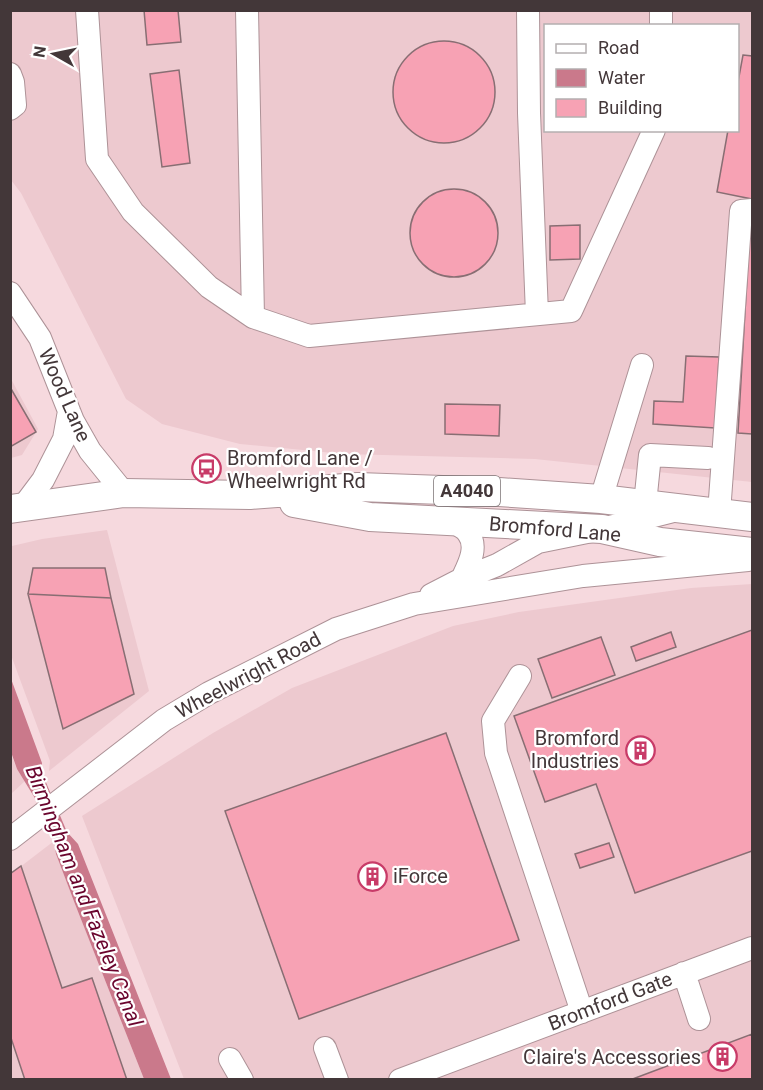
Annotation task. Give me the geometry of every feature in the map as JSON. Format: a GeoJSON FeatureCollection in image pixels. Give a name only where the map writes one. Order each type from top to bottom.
{"type":"FeatureCollection","features":[{"type":"Feature","properties":{"kind":"main road","name":"Bromford Lane"},"geometry":{"type":"LineString","coordinates":[[16,508],[124,493],[250,495],[358,487],[499,492],[601,499],[753,517]]}},
{"type":"Feature","properties":{"kind":"main road","name":"Bromford Lane"},"geometry":{"type":"LineString","coordinates":[[250,495],[370,517],[602,529],[660,542],[753,552]]}},
{"type":"Feature","properties":{"kind":"street"},"geometry":{"type":"LineString","coordinates":[[87,10],[97,159],[133,212],[209,287],[253,317],[309,336],[571,311],[653,132]]}},
{"type":"Feature","properties":{"kind":"street"},"geometry":{"type":"LineString","coordinates":[[248,10],[253,317]]}},
{"type":"Feature","properties":{"kind":"street"},"geometry":{"type":"LineString","coordinates":[[528,10],[529,113],[537,314]]}},
{"type":"Feature","properties":{"kind":"street"},"geometry":{"type":"LineString","coordinates":[[10,74],[15,105],[10,109]]}},
{"type":"Feature","properties":{"kind":"street"},"geometry":{"type":"LineString","coordinates":[[719,513],[741,211],[753,210]]}},
{"type":"Feature","properties":{"kind":"street","name":"Wood Lane"},"geometry":{"type":"LineString","coordinates":[[10,293],[40,338],[69,411],[90,451],[124,493]]}},
{"type":"Feature","properties":{"kind":"street"},"geometry":{"type":"LineString","coordinates":[[601,499],[642,365]]}},
{"type":"Feature","properties":{"kind":"street"},"geometry":{"type":"LineString","coordinates":[[16,508],[44,480],[64,439],[69,411]]}},
{"type":"Feature","properties":{"kind":"street"},"geometry":{"type":"LineString","coordinates":[[645,504],[650,455],[708,458]]}},
{"type":"Feature","properties":{"kind":"street"},"geometry":{"type":"LineString","coordinates":[[414,604],[538,542],[683,509]]}},
{"type":"Feature","properties":{"kind":"street"},"geometry":{"type":"LineString","coordinates":[[453,521],[469,533],[474,545],[471,559],[462,579]]}},
{"type":"Feature","properties":{"kind":"street"},"geometry":{"type":"LineString","coordinates":[[414,604],[583,576],[753,560]]}},
{"type":"Feature","properties":{"kind":"street","name":"Wheelwright Road"},"geometry":{"type":"LineString","coordinates":[[13,837],[164,720],[209,693],[336,629],[414,604]]}},
{"type":"Feature","properties":{"kind":"street"},"geometry":{"type":"LineString","coordinates":[[520,676],[493,721],[496,753],[582,1012]]}},
{"type":"Feature","properties":{"kind":"street","name":"Bromford Gate"},"geometry":{"type":"LineString","coordinates":[[400,1080],[753,948]]}},
{"type":"Feature","properties":{"kind":"street"},"geometry":{"type":"LineString","coordinates":[[684,974],[699,1019]]}},
{"type":"Feature","properties":{"kind":"street"},"geometry":{"type":"LineString","coordinates":[[325,1048],[337,1080]]}},
{"type":"Feature","properties":{"kind":"street"},"geometry":{"type":"LineString","coordinates":[[230,1059],[242,1080]]}},
{"type":"Feature","properties":{"kind":"shaded area"},"geometry":{"type":"Polygon","coordinates":[[[11,11],[752,11],[752,482],[535,459],[344,454],[240,444],[162,424],[126,399],[21,193],[11,180],[11,11]]]}},
{"type":"Feature","properties":{"kind":"shaded area"},"geometry":{"type":"Polygon","coordinates":[[[10,377],[38,429],[22,455],[11,458],[10,377]]]}},
{"type":"Feature","properties":{"kind":"shaded area"},"geometry":{"type":"Polygon","coordinates":[[[107,530],[149,691],[49,771],[50,761],[11,655],[10,548],[42,539],[107,530]]]}},
{"type":"Feature","properties":{"kind":"shaded area"},"geometry":{"type":"Polygon","coordinates":[[[752,584],[752,1079],[184,1079],[82,816],[213,733],[292,688],[453,626],[519,612],[691,588],[752,584]]]}},
{"type":"Feature","properties":{"kind":"shaded area"},"geometry":{"type":"Polygon","coordinates":[[[10,752],[25,781],[11,794],[10,752]]]}},
{"type":"Feature","properties":{"kind":"shaded area"},"geometry":{"type":"Polygon","coordinates":[[[54,841],[56,854],[144,1079],[11,1080],[11,874],[54,841]]]}},
{"type":"Feature","properties":{"kind":"water","name":"Birmingham and Fazeley Canal"},"geometry":{"type":"Polygon","coordinates":[[[10,676],[42,763],[42,773],[67,832],[78,844],[171,1079],[144,1079],[56,854],[44,813],[17,769],[11,752],[10,676]]]}},
{"type":"Feature","properties":{"kind":"building"},"geometry":{"type":"Polygon","coordinates":[[[144,10],[178,10],[181,42],[147,45],[144,10]]]}},
{"type":"Feature","properties":{"kind":"building"},"geometry":{"type":"Polygon","coordinates":[[[444,41],[473,49],[487,63],[495,92],[487,121],[473,135],[444,143],[415,135],[401,121],[393,92],[401,63],[415,49],[444,41]]]}},
{"type":"Feature","properties":{"kind":"building"},"geometry":{"type":"Polygon","coordinates":[[[743,55],[752,56],[752,199],[717,192],[728,132],[739,132],[739,77],[743,55]]]}},
{"type":"Feature","properties":{"kind":"building"},"geometry":{"type":"Polygon","coordinates":[[[179,70],[190,163],[162,167],[150,74],[179,70]]]}},
{"type":"Feature","properties":{"kind":"building"},"geometry":{"type":"Polygon","coordinates":[[[454,189],[471,193],[485,202],[494,216],[498,233],[494,250],[485,264],[471,273],[454,277],[437,273],[423,264],[414,250],[410,233],[414,216],[423,202],[437,193],[454,189]]]}},
{"type":"Feature","properties":{"kind":"building"},"geometry":{"type":"Polygon","coordinates":[[[580,225],[580,259],[550,260],[550,226],[580,225]]]}},
{"type":"Feature","properties":{"kind":"building"},"geometry":{"type":"Polygon","coordinates":[[[750,225],[752,225],[752,434],[738,433],[750,225]]]}},
{"type":"Feature","properties":{"kind":"building"},"geometry":{"type":"Polygon","coordinates":[[[686,356],[719,357],[715,428],[653,424],[654,401],[683,402],[686,356]]]}},
{"type":"Feature","properties":{"kind":"building"},"geometry":{"type":"Polygon","coordinates":[[[10,387],[36,432],[10,447],[10,387]]]}},
{"type":"Feature","properties":{"kind":"building"},"geometry":{"type":"Polygon","coordinates":[[[445,404],[500,405],[499,436],[445,434],[445,404]]]}},
{"type":"Feature","properties":{"kind":"building"},"geometry":{"type":"Polygon","coordinates":[[[33,568],[105,568],[111,598],[28,594],[33,568]]]}},
{"type":"Feature","properties":{"kind":"building"},"geometry":{"type":"Polygon","coordinates":[[[28,594],[111,598],[134,694],[63,729],[28,594]]]}},
{"type":"Feature","properties":{"kind":"building","name":"Bromford Industries"},"geometry":{"type":"Polygon","coordinates":[[[752,630],[752,851],[635,893],[596,784],[545,802],[514,716],[752,630]]]}},
{"type":"Feature","properties":{"kind":"building"},"geometry":{"type":"Polygon","coordinates":[[[671,632],[676,647],[636,661],[631,647],[671,632]]]}},
{"type":"Feature","properties":{"kind":"building"},"geometry":{"type":"Polygon","coordinates":[[[601,637],[615,675],[552,698],[538,659],[601,637]]]}},
{"type":"Feature","properties":{"kind":"building","name":"iForce"},"geometry":{"type":"Polygon","coordinates":[[[446,733],[519,940],[299,1019],[225,811],[446,733]]]}},
{"type":"Feature","properties":{"kind":"building"},"geometry":{"type":"Polygon","coordinates":[[[609,843],[614,857],[580,868],[575,854],[609,843]]]}},
{"type":"Feature","properties":{"kind":"building"},"geometry":{"type":"Polygon","coordinates":[[[21,866],[62,988],[92,978],[127,1080],[25,1080],[10,1035],[10,874],[21,866]]]}},
{"type":"Feature","properties":{"kind":"building","name":"Claire's Accessories"},"geometry":{"type":"Polygon","coordinates":[[[752,1034],[752,1080],[630,1080],[752,1034]]]}},
{"type":"Feature","properties":{"kind":"place","name":"Bromford Lane / Wheelwright Rd"},"geometry":{"type":"Point","coordinates":[206,469]}},
{"type":"Feature","properties":{"kind":"place","name":"Bromford Industries"},"geometry":{"type":"Point","coordinates":[640,750]}},
{"type":"Feature","properties":{"kind":"place","name":"iForce"},"geometry":{"type":"Point","coordinates":[372,876]}},
{"type":"Feature","properties":{"kind":"place","name":"Claire's Accessories"},"geometry":{"type":"Point","coordinates":[722,1057]}}]}
